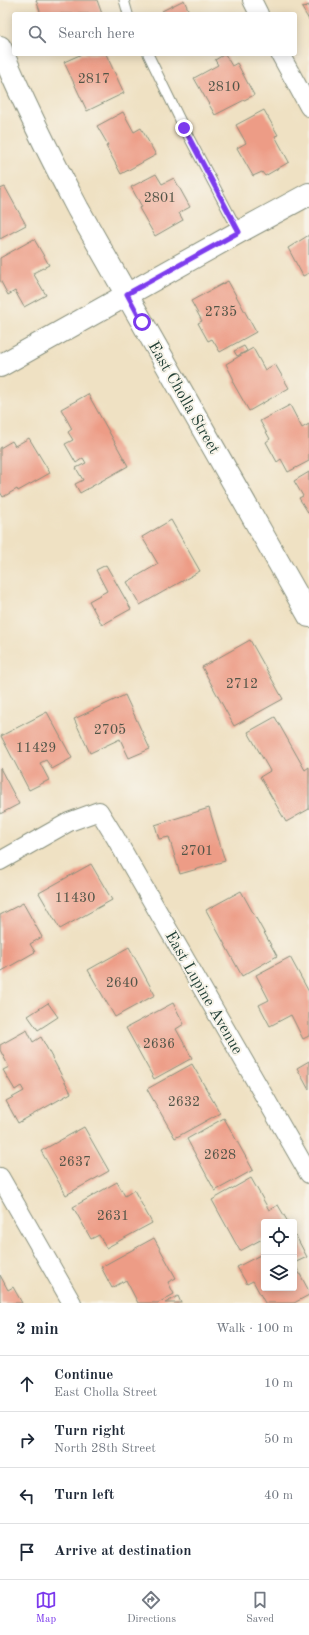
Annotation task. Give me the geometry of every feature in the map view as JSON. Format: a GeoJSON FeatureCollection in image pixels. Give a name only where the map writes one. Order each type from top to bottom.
{"type":"FeatureCollection","features":[{"type":"Feature","properties":{"kind":"street"},"geometry":{"type":"LineString","coordinates":[[252,0],[258,12]]}},
{"type":"Feature","properties":{"kind":"street","name":"East Cholla Street"},"geometry":{"type":"LineString","coordinates":[[0,47],[45,148],[309,616]]}},
{"type":"Feature","properties":{"kind":"street"},"geometry":{"type":"LineString","coordinates":[[281,56],[309,107]]}},
{"type":"Feature","properties":{"kind":"street"},"geometry":{"type":"LineString","coordinates":[[2,360],[127,294],[309,194]]}},
{"type":"Feature","properties":{"kind":"street","name":"East Lupine Avenue"},"geometry":{"type":"LineString","coordinates":[[0,861],[69,822],[99,811],[309,1174]]}},
{"type":"Feature","properties":{"kind":"street"},"geometry":{"type":"LineString","coordinates":[[0,1177],[72,1303]]}},
{"type":"Feature","properties":{"kind":"lane"},"geometry":{"type":"LineString","coordinates":[[124,0],[127,12]]}},
{"type":"Feature","properties":{"kind":"lane"},"geometry":{"type":"LineString","coordinates":[[149,56],[184,128],[239,232]]}},
{"type":"Feature","properties":{"kind":"building"},"geometry":{"type":"Polygon","coordinates":[[[36,0],[97,0],[101,12],[40,12],[36,0]]]}},
{"type":"Feature","properties":{"kind":"building"},"geometry":{"type":"Polygon","coordinates":[[[184,0],[189,12],[163,12],[162,11],[184,0]]]}},
{"type":"Feature","properties":{"kind":"building"},"geometry":{"type":"Polygon","coordinates":[[[309,5],[309,20],[302,8],[309,5]]]}},
{"type":"Feature","properties":{"kind":"building"},"geometry":{"type":"Polygon","coordinates":[[[78,56],[107,56],[124,93],[87,111],[64,62],[78,56]]]}},
{"type":"Feature","properties":{"kind":"building"},"geometry":{"type":"Polygon","coordinates":[[[222,56],[226,56],[232,66],[237,63],[254,95],[215,115],[194,78],[218,65],[215,60],[222,56]]]}},
{"type":"Feature","properties":{"kind":"building"},"geometry":{"type":"Polygon","coordinates":[[[264,110],[278,135],[275,136],[289,162],[265,176],[262,172],[253,176],[237,148],[246,143],[236,125],[264,110]]]}},
{"type":"Feature","properties":{"kind":"building"},"geometry":{"type":"Polygon","coordinates":[[[123,112],[134,132],[141,128],[156,155],[121,174],[106,146],[108,145],[97,126],[123,112]]]}},
{"type":"Feature","properties":{"kind":"building"},"geometry":{"type":"Polygon","coordinates":[[[156,174],[162,184],[174,178],[190,207],[179,213],[183,220],[155,236],[139,208],[142,207],[131,187],[156,174]]]}},
{"type":"Feature","properties":{"kind":"building"},"geometry":{"type":"Polygon","coordinates":[[[5,187],[26,225],[0,239],[0,189],[5,187]]]}},
{"type":"Feature","properties":{"kind":"building"},"geometry":{"type":"Polygon","coordinates":[[[309,235],[309,273],[303,276],[288,248],[309,235]]]}},
{"type":"Feature","properties":{"kind":"building"},"geometry":{"type":"Polygon","coordinates":[[[34,239],[49,265],[33,273],[46,295],[24,307],[15,291],[8,295],[0,280],[0,258],[34,239]]]}},
{"type":"Feature","properties":{"kind":"building"},"geometry":{"type":"Polygon","coordinates":[[[228,281],[256,332],[220,352],[212,339],[208,341],[198,323],[202,321],[191,301],[228,281]]]}},
{"type":"Feature","properties":{"kind":"building"},"geometry":{"type":"Polygon","coordinates":[[[244,346],[247,351],[237,356],[234,351],[244,346]]]}},
{"type":"Feature","properties":{"kind":"building"},"geometry":{"type":"Polygon","coordinates":[[[253,348],[265,370],[275,364],[289,388],[249,411],[232,381],[234,380],[226,364],[253,348]]]}},
{"type":"Feature","properties":{"kind":"building"},"geometry":{"type":"Polygon","coordinates":[[[88,394],[128,466],[80,493],[75,484],[83,480],[76,468],[86,463],[83,458],[76,463],[65,444],[73,440],[68,432],[72,429],[61,409],[88,394]]]}},
{"type":"Feature","properties":{"kind":"building"},"geometry":{"type":"Polygon","coordinates":[[[290,405],[302,428],[309,424],[309,461],[288,472],[281,459],[277,462],[266,442],[270,439],[260,421],[290,405]]]}},
{"type":"Feature","properties":{"kind":"building"},"geometry":{"type":"Polygon","coordinates":[[[29,438],[50,473],[18,491],[17,489],[3,497],[0,492],[0,448],[12,441],[15,446],[29,438]]]}},
{"type":"Feature","properties":{"kind":"building"},"geometry":{"type":"Polygon","coordinates":[[[309,472],[309,514],[299,498],[303,496],[294,481],[309,472]]]}},
{"type":"Feature","properties":{"kind":"building"},"geometry":{"type":"Polygon","coordinates":[[[171,520],[200,571],[140,605],[127,582],[158,564],[142,537],[171,520]]]}},
{"type":"Feature","properties":{"kind":"building"},"geometry":{"type":"Polygon","coordinates":[[[106,565],[131,609],[102,625],[89,601],[107,591],[96,570],[106,565]]]}},
{"type":"Feature","properties":{"kind":"building"},"geometry":{"type":"Polygon","coordinates":[[[250,640],[283,699],[234,726],[202,667],[250,640]]]}},
{"type":"Feature","properties":{"kind":"building"},"geometry":{"type":"Polygon","coordinates":[[[125,695],[150,749],[129,758],[120,739],[90,753],[74,719],[125,695]]]}},
{"type":"Feature","properties":{"kind":"building"},"geometry":{"type":"Polygon","coordinates":[[[47,712],[72,758],[52,769],[46,760],[40,763],[49,780],[29,790],[1,736],[47,712]]]}},
{"type":"Feature","properties":{"kind":"building"},"geometry":{"type":"Polygon","coordinates":[[[275,717],[305,770],[309,767],[309,809],[286,822],[260,777],[270,771],[248,732],[275,717]]]}},
{"type":"Feature","properties":{"kind":"building"},"geometry":{"type":"Polygon","coordinates":[[[0,768],[19,804],[0,814],[0,768]]]}},
{"type":"Feature","properties":{"kind":"building"},"geometry":{"type":"Polygon","coordinates":[[[209,808],[225,861],[180,874],[169,837],[159,839],[155,825],[209,808]]]}},
{"type":"Feature","properties":{"kind":"building"},"geometry":{"type":"Polygon","coordinates":[[[91,864],[112,900],[60,929],[39,893],[91,864]]]}},
{"type":"Feature","properties":{"kind":"building"},"geometry":{"type":"Polygon","coordinates":[[[241,891],[277,956],[242,976],[206,910],[241,891]]]}},
{"type":"Feature","properties":{"kind":"building"},"geometry":{"type":"Polygon","coordinates":[[[23,903],[42,937],[30,944],[35,952],[0,972],[0,915],[23,903]]]}},
{"type":"Feature","properties":{"kind":"building"},"geometry":{"type":"Polygon","coordinates":[[[129,947],[155,995],[115,1017],[88,970],[129,947]]]}},
{"type":"Feature","properties":{"kind":"building"},"geometry":{"type":"Polygon","coordinates":[[[290,957],[309,992],[309,1036],[303,1039],[291,1015],[270,1026],[259,1005],[269,1000],[256,975],[290,957]]]}},
{"type":"Feature","properties":{"kind":"building"},"geometry":{"type":"Polygon","coordinates":[[[48,1003],[58,1017],[38,1030],[28,1016],[48,1003]]]}},
{"type":"Feature","properties":{"kind":"building"},"geometry":{"type":"Polygon","coordinates":[[[173,1003],[184,1024],[176,1029],[192,1058],[154,1079],[126,1028],[173,1003]]]}},
{"type":"Feature","properties":{"kind":"building"},"geometry":{"type":"Polygon","coordinates":[[[27,1030],[33,1042],[41,1037],[71,1093],[18,1123],[6,1101],[24,1091],[21,1086],[15,1090],[3,1070],[9,1067],[0,1050],[0,1045],[27,1030]]]}},
{"type":"Feature","properties":{"kind":"building"},"geometry":{"type":"Polygon","coordinates":[[[309,1061],[309,1090],[297,1068],[309,1061]]]}},
{"type":"Feature","properties":{"kind":"building"},"geometry":{"type":"Polygon","coordinates":[[[192,1064],[220,1113],[175,1138],[147,1089],[192,1064]]]}},
{"type":"Feature","properties":{"kind":"building"},"geometry":{"type":"Polygon","coordinates":[[[224,1118],[253,1170],[215,1191],[187,1139],[224,1118]]]}},
{"type":"Feature","properties":{"kind":"building"},"geometry":{"type":"Polygon","coordinates":[[[84,1127],[109,1171],[66,1195],[41,1151],[84,1127]]]}},
{"type":"Feature","properties":{"kind":"building"},"geometry":{"type":"Polygon","coordinates":[[[251,1178],[269,1210],[278,1205],[286,1219],[261,1219],[261,1240],[240,1251],[212,1200],[251,1178]]]}},
{"type":"Feature","properties":{"kind":"building"},"geometry":{"type":"Polygon","coordinates":[[[117,1182],[125,1196],[134,1190],[152,1223],[106,1248],[99,1235],[91,1239],[73,1207],[117,1182]]]}},
{"type":"Feature","properties":{"kind":"building"},"geometry":{"type":"Polygon","coordinates":[[[154,1238],[176,1278],[168,1282],[174,1294],[158,1303],[138,1303],[126,1280],[112,1288],[101,1267],[154,1238]]]}},
{"type":"Feature","properties":{"kind":"building"},"geometry":{"type":"Polygon","coordinates":[[[297,1238],[307,1257],[297,1262],[297,1238]]]}},
{"type":"Feature","properties":{"kind":"building"},"geometry":{"type":"Polygon","coordinates":[[[261,1255],[261,1291],[297,1291],[297,1269],[309,1291],[309,1295],[294,1303],[265,1303],[253,1281],[247,1284],[237,1267],[261,1255]]]}},
{"type":"Feature","properties":{"kind":"building"},"geometry":{"type":"Polygon","coordinates":[[[0,1275],[8,1290],[13,1287],[22,1303],[0,1303],[0,1275]]]}},
{"type":"Feature","properties":{"kind":"building"},"geometry":{"type":"Polygon","coordinates":[[[178,1296],[181,1303],[165,1303],[178,1296]]]}},
{"type":"Feature","properties":{"kind":"route"},"geometry":{"type":"LineString","coordinates":[[142,322],[127,294],[239,232],[184,128]]}}]}
